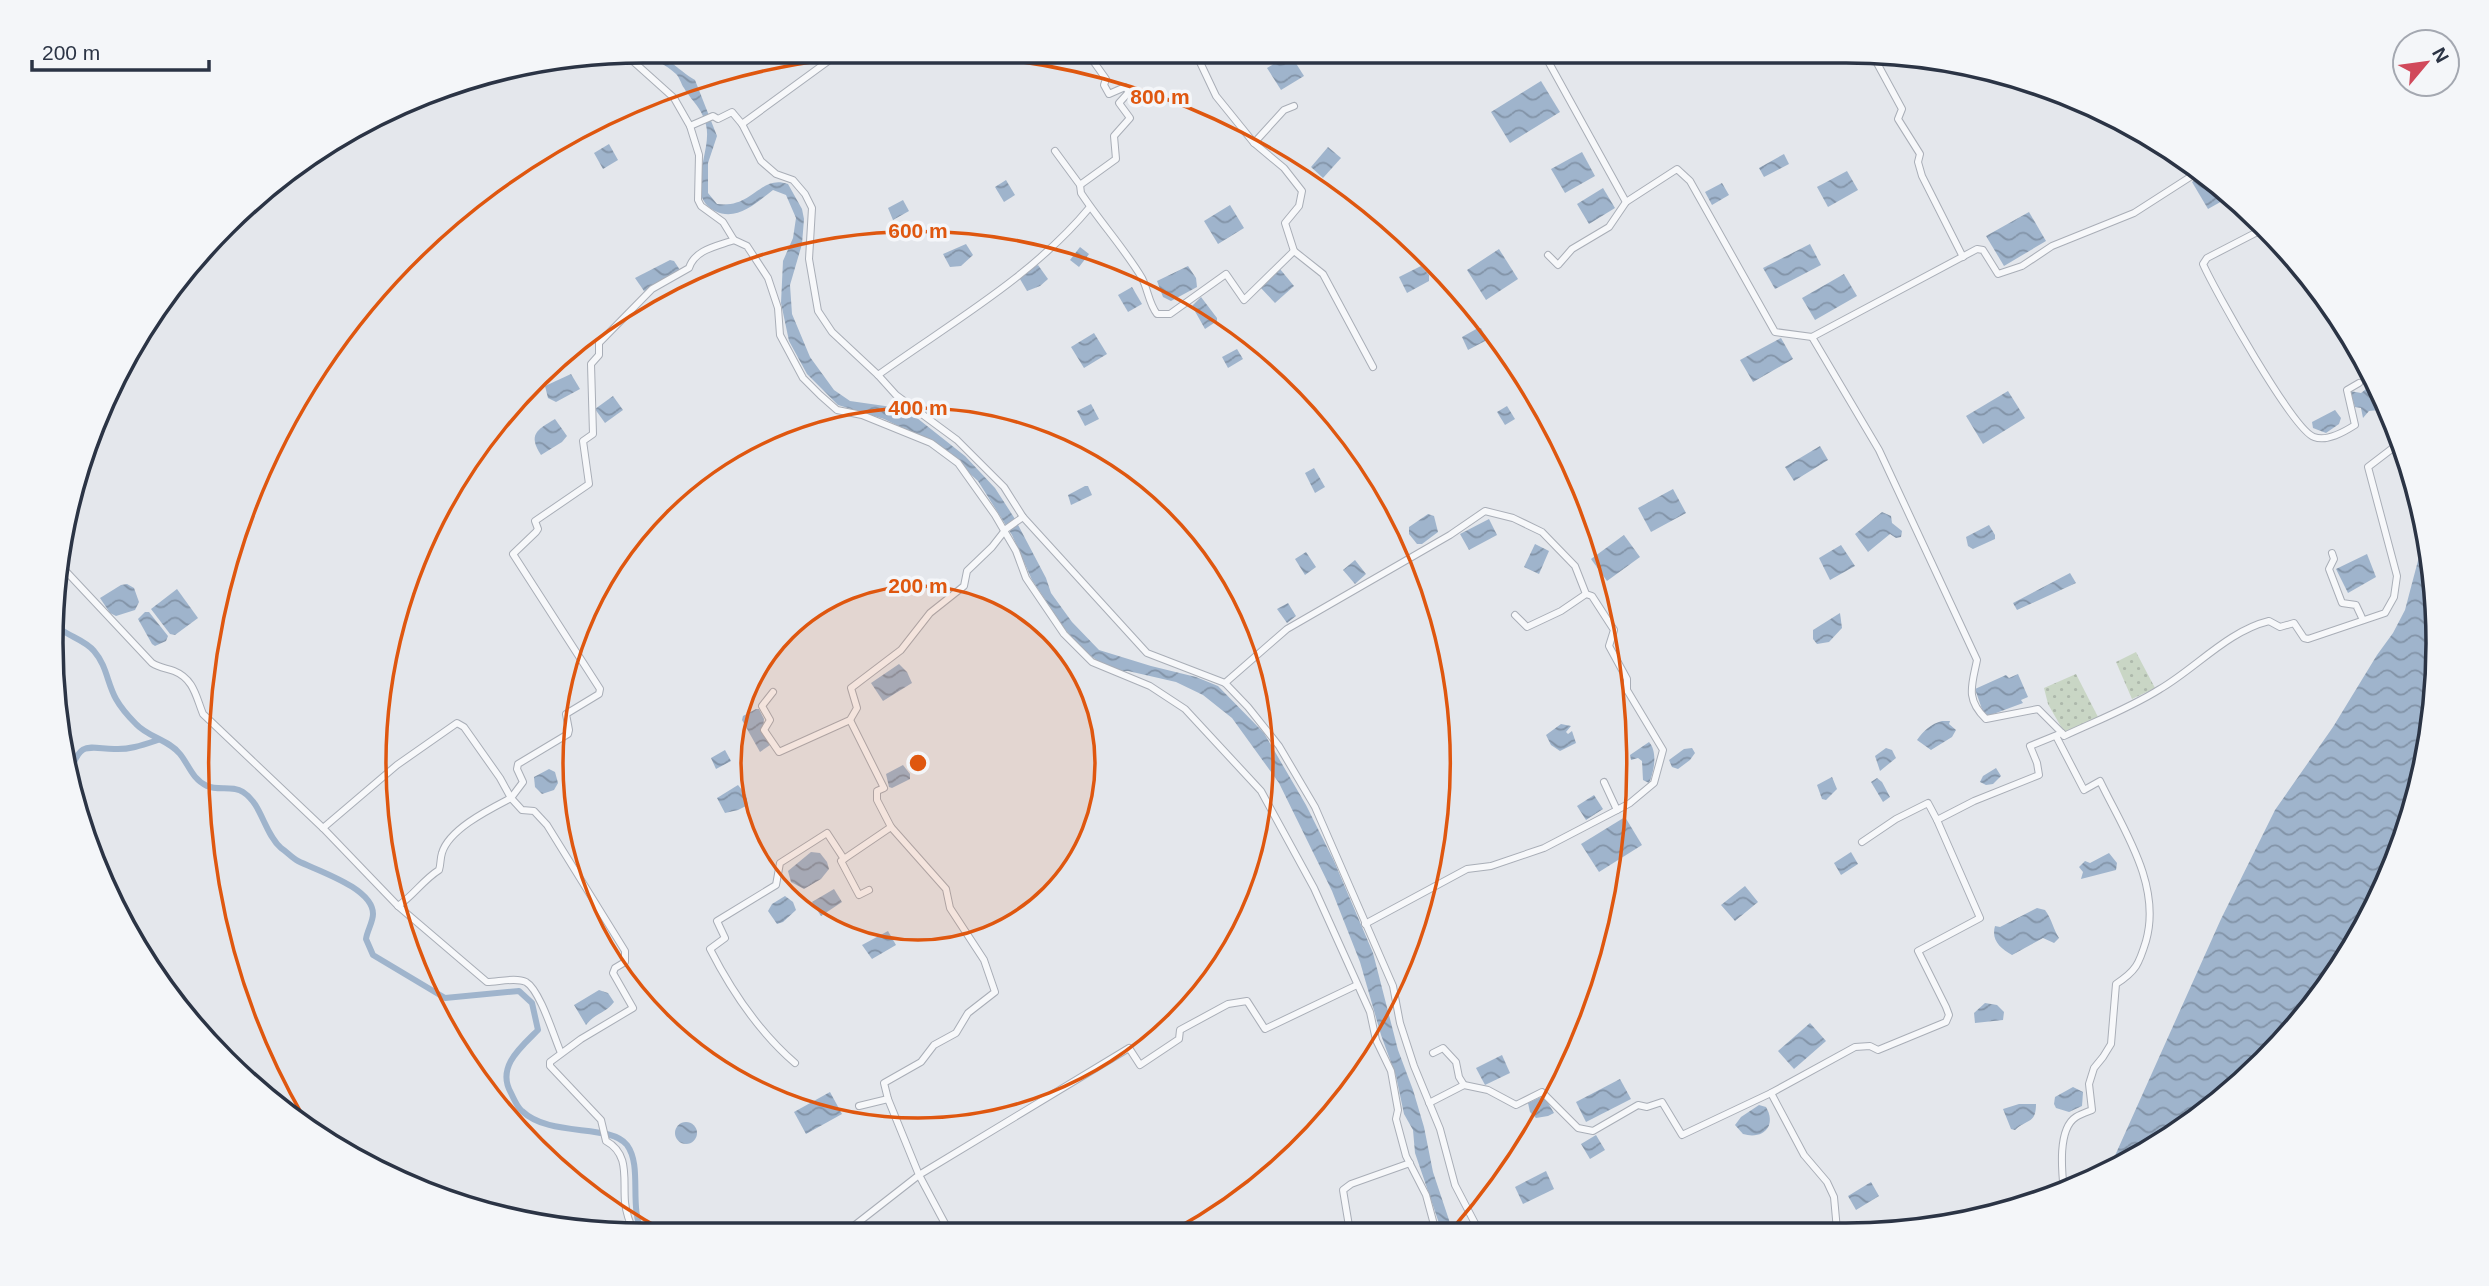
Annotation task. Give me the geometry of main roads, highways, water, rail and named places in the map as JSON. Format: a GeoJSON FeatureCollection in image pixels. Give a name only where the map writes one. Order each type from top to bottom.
{"type":"FeatureCollection","features":[{"type":"Feature","properties":{"kind":"water"},"geometry":{"type":"Polygon","coordinates":[[[660,63],[671,63],[695,80],[717,136],[708,163],[708,193],[717,204],[739,202],[763,187],[778,182],[788,184],[802,209],[802,244],[790,285],[792,314],[810,357],[834,390],[850,401],[899,408],[917,418],[965,456],[995,488],[1015,519],[1051,593],[1072,622],[1099,650],[1196,677],[1218,686],[1264,733],[1306,805],[1334,861],[1373,953],[1398,1050],[1413,1090],[1433,1172],[1450,1223],[1439,1223],[1415,1153],[1413,1130],[1404,1114],[1396,1076],[1360,962],[1332,891],[1279,783],[1232,718],[1203,695],[1176,682],[1128,671],[1112,672],[1082,649],[1064,628],[1032,580],[1012,535],[978,481],[958,463],[913,433],[884,419],[838,405],[807,374],[789,341],[781,303],[783,261],[793,238],[796,218],[786,195],[773,190],[746,209],[731,214],[715,211],[706,204],[700,184],[706,147],[706,125],[702,113],[676,74],[660,63]]]}},
{"type":"Feature","properties":{"kind":"water"},"geometry":{"type":"Polygon","coordinates":[[[1275,63],[1296,63],[1304,76],[1281,90],[1267,68],[1275,63]]]}},
{"type":"Feature","properties":{"kind":"water"},"geometry":{"type":"Polygon","coordinates":[[[1541,81],[1560,112],[1510,143],[1491,112],[1541,81]]]}},
{"type":"Feature","properties":{"kind":"water"},"geometry":{"type":"Polygon","coordinates":[[[609,144],[618,160],[603,169],[594,153],[609,144]]]}},
{"type":"Feature","properties":{"kind":"water"},"geometry":{"type":"Polygon","coordinates":[[[1328,147],[1341,158],[1323,178],[1311,167],[1328,147]]]}},
{"type":"Feature","properties":{"kind":"water"},"geometry":{"type":"Polygon","coordinates":[[[1582,152],[1595,176],[1565,193],[1551,169],[1582,152]]]}},
{"type":"Feature","properties":{"kind":"water"},"geometry":{"type":"Polygon","coordinates":[[[1784,154],[1789,164],[1764,177],[1759,168],[1784,154]]]}},
{"type":"Feature","properties":{"kind":"water"},"geometry":{"type":"Polygon","coordinates":[[[1847,171],[1858,190],[1828,207],[1817,187],[1847,171]]]}},
{"type":"Feature","properties":{"kind":"water"},"geometry":{"type":"Polygon","coordinates":[[[1006,180],[1015,195],[1004,202],[995,187],[1006,180]]]}},
{"type":"Feature","properties":{"kind":"water"},"geometry":{"type":"Polygon","coordinates":[[[2195,180],[2221,201],[2208,209],[2192,182],[2195,180]]]}},
{"type":"Feature","properties":{"kind":"water"},"geometry":{"type":"Polygon","coordinates":[[[1722,183],[1729,195],[1712,205],[1705,192],[1722,183]]]}},
{"type":"Feature","properties":{"kind":"water"},"geometry":{"type":"Polygon","coordinates":[[[1603,188],[1615,208],[1589,224],[1577,204],[1603,188]]]}},
{"type":"Feature","properties":{"kind":"water"},"geometry":{"type":"Polygon","coordinates":[[[903,200],[909,211],[893,220],[888,208],[903,200]]]}},
{"type":"Feature","properties":{"kind":"water"},"geometry":{"type":"Polygon","coordinates":[[[1230,205],[1244,228],[1218,244],[1204,221],[1230,205]]]}},
{"type":"Feature","properties":{"kind":"water"},"geometry":{"type":"Polygon","coordinates":[[[2029,212],[2046,241],[2004,266],[1986,236],[2029,212]]]}},
{"type":"Feature","properties":{"kind":"water"},"geometry":{"type":"Polygon","coordinates":[[[966,244],[973,255],[961,266],[950,267],[943,254],[966,244]]]}},
{"type":"Feature","properties":{"kind":"water"},"geometry":{"type":"Polygon","coordinates":[[[1810,244],[1821,265],[1775,289],[1763,268],[1810,244]]]}},
{"type":"Feature","properties":{"kind":"water"},"geometry":{"type":"Polygon","coordinates":[[[1080,247],[1089,254],[1079,267],[1070,260],[1080,247]]]}},
{"type":"Feature","properties":{"kind":"water"},"geometry":{"type":"Polygon","coordinates":[[[1499,249],[1518,279],[1486,300],[1467,270],[1499,249]]]}},
{"type":"Feature","properties":{"kind":"water"},"geometry":{"type":"Polygon","coordinates":[[[670,260],[674,261],[680,270],[644,291],[635,278],[670,260]]]}},
{"type":"Feature","properties":{"kind":"water"},"geometry":{"type":"Polygon","coordinates":[[[1038,265],[1048,279],[1040,286],[1027,291],[1020,279],[1038,265]]]}},
{"type":"Feature","properties":{"kind":"water"},"geometry":{"type":"Polygon","coordinates":[[[1188,266],[1196,278],[1197,287],[1171,301],[1163,297],[1157,281],[1188,266]]]}},
{"type":"Feature","properties":{"kind":"water"},"geometry":{"type":"Polygon","coordinates":[[[1421,266],[1429,275],[1429,281],[1407,293],[1399,277],[1421,266]]]}},
{"type":"Feature","properties":{"kind":"water"},"geometry":{"type":"Polygon","coordinates":[[[1280,269],[1294,286],[1275,303],[1260,287],[1280,269]]]}},
{"type":"Feature","properties":{"kind":"water"},"geometry":{"type":"Polygon","coordinates":[[[1844,274],[1857,296],[1815,320],[1802,298],[1844,274]]]}},
{"type":"Feature","properties":{"kind":"water"},"geometry":{"type":"Polygon","coordinates":[[[1132,287],[1142,304],[1128,312],[1118,295],[1132,287]]]}},
{"type":"Feature","properties":{"kind":"water"},"geometry":{"type":"Polygon","coordinates":[[[1201,297],[1217,318],[1217,321],[1205,329],[1192,306],[1201,297]]]}},
{"type":"Feature","properties":{"kind":"water"},"geometry":{"type":"Polygon","coordinates":[[[1481,328],[1487,340],[1468,350],[1462,337],[1481,328]]]}},
{"type":"Feature","properties":{"kind":"water"},"geometry":{"type":"Polygon","coordinates":[[[1094,333],[1107,354],[1084,368],[1071,347],[1094,333]]]}},
{"type":"Feature","properties":{"kind":"water"},"geometry":{"type":"Polygon","coordinates":[[[1781,338],[1793,359],[1753,382],[1740,360],[1781,338]]]}},
{"type":"Feature","properties":{"kind":"water"},"geometry":{"type":"Polygon","coordinates":[[[1237,349],[1243,359],[1228,368],[1222,357],[1237,349]]]}},
{"type":"Feature","properties":{"kind":"water"},"geometry":{"type":"Polygon","coordinates":[[[571,374],[580,389],[556,402],[548,398],[545,386],[571,374]]]}},
{"type":"Feature","properties":{"kind":"water"},"geometry":{"type":"Polygon","coordinates":[[[2367,388],[2377,410],[2369,411],[2363,418],[2361,408],[2355,407],[2350,391],[2361,393],[2367,388]]]}},
{"type":"Feature","properties":{"kind":"water"},"geometry":{"type":"Polygon","coordinates":[[[2008,391],[2025,418],[1983,444],[1966,416],[2008,391]]]}},
{"type":"Feature","properties":{"kind":"water"},"geometry":{"type":"Polygon","coordinates":[[[613,396],[623,410],[605,423],[595,409],[613,396]]]}},
{"type":"Feature","properties":{"kind":"water"},"geometry":{"type":"Polygon","coordinates":[[[1091,404],[1099,419],[1085,426],[1077,411],[1091,404]]]}},
{"type":"Feature","properties":{"kind":"water"},"geometry":{"type":"Polygon","coordinates":[[[1507,406],[1515,419],[1505,425],[1497,412],[1507,406]]]}},
{"type":"Feature","properties":{"kind":"water"},"geometry":{"type":"Polygon","coordinates":[[[2335,410],[2341,418],[2339,424],[2326,433],[2313,428],[2312,422],[2335,410]]]}},
{"type":"Feature","properties":{"kind":"water"},"geometry":{"type":"Polygon","coordinates":[[[555,419],[567,436],[541,455],[535,442],[536,434],[555,419]]]}},
{"type":"Feature","properties":{"kind":"water"},"geometry":{"type":"Polygon","coordinates":[[[1820,446],[1828,460],[1794,481],[1785,467],[1820,446]]]}},
{"type":"Feature","properties":{"kind":"water"},"geometry":{"type":"Polygon","coordinates":[[[1314,468],[1325,487],[1315,493],[1305,473],[1314,468]]]}},
{"type":"Feature","properties":{"kind":"water"},"geometry":{"type":"Polygon","coordinates":[[[1088,486],[1092,495],[1071,505],[1068,495],[1088,486]]]}},
{"type":"Feature","properties":{"kind":"water"},"geometry":{"type":"Polygon","coordinates":[[[1673,489],[1686,513],[1651,532],[1638,508],[1673,489]]]}},
{"type":"Feature","properties":{"kind":"water"},"geometry":{"type":"Polygon","coordinates":[[[1882,512],[1891,516],[1892,523],[1902,531],[1901,537],[1896,538],[1890,534],[1868,552],[1855,534],[1882,512]]]}},
{"type":"Feature","properties":{"kind":"water"},"geometry":{"type":"Polygon","coordinates":[[[1428,514],[1434,516],[1438,532],[1422,544],[1417,544],[1409,534],[1409,527],[1428,514]]]}},
{"type":"Feature","properties":{"kind":"water"},"geometry":{"type":"Polygon","coordinates":[[[1489,519],[1497,535],[1469,550],[1460,534],[1489,519]]]}},
{"type":"Feature","properties":{"kind":"water"},"geometry":{"type":"Polygon","coordinates":[[[1989,525],[1995,539],[1973,549],[1968,546],[1966,537],[1989,525]]]}},
{"type":"Feature","properties":{"kind":"water"},"geometry":{"type":"Polygon","coordinates":[[[1624,535],[1640,557],[1607,581],[1591,559],[1624,535]]]}},
{"type":"Feature","properties":{"kind":"water"},"geometry":{"type":"Polygon","coordinates":[[[1535,544],[1549,551],[1539,574],[1524,567],[1535,544]]]}},
{"type":"Feature","properties":{"kind":"water"},"geometry":{"type":"Polygon","coordinates":[[[1841,545],[1855,566],[1830,580],[1819,558],[1841,545]]]}},
{"type":"Feature","properties":{"kind":"water"},"geometry":{"type":"Polygon","coordinates":[[[1306,552],[1316,567],[1305,575],[1295,559],[1306,552]]]}},
{"type":"Feature","properties":{"kind":"water"},"geometry":{"type":"Polygon","coordinates":[[[2367,554],[2376,577],[2348,593],[2336,569],[2367,554]]]}},
{"type":"Feature","properties":{"kind":"water"},"geometry":{"type":"Polygon","coordinates":[[[2419,556],[2426,643],[2421,719],[2406,793],[2382,865],[2366,900],[2328,965],[2306,996],[2256,1053],[2199,1103],[2114,1157],[2221,919],[2275,810],[2333,727],[2405,610],[2419,556]]]}},
{"type":"Feature","properties":{"kind":"water"},"geometry":{"type":"Polygon","coordinates":[[[1355,560],[1366,574],[1355,584],[1343,570],[1355,560]]]}},
{"type":"Feature","properties":{"kind":"water"},"geometry":{"type":"Polygon","coordinates":[[[2070,573],[2076,583],[2017,610],[2013,603],[2070,573]]]}},
{"type":"Feature","properties":{"kind":"water"},"geometry":{"type":"Polygon","coordinates":[[[127,584],[134,588],[139,602],[135,610],[116,616],[110,613],[100,598],[127,584]]]}},
{"type":"Feature","properties":{"kind":"water"},"geometry":{"type":"Polygon","coordinates":[[[177,589],[198,618],[175,635],[170,634],[151,609],[177,589]]]}},
{"type":"Feature","properties":{"kind":"water"},"geometry":{"type":"Polygon","coordinates":[[[1288,603],[1296,616],[1287,623],[1277,609],[1288,603]]]}},
{"type":"Feature","properties":{"kind":"water"},"geometry":{"type":"Polygon","coordinates":[[[145,612],[149,612],[168,636],[166,641],[155,646],[152,644],[138,619],[145,612]]]}},
{"type":"Feature","properties":{"kind":"water"},"geometry":{"type":"Polygon","coordinates":[[[1840,613],[1842,628],[1829,642],[1817,644],[1813,639],[1813,630],[1840,613]]]}},
{"type":"Feature","properties":{"kind":"water"},"geometry":{"type":"Polygon","coordinates":[[[899,664],[912,683],[883,701],[871,683],[899,664]]]}},
{"type":"Feature","properties":{"kind":"water"},"geometry":{"type":"Polygon","coordinates":[[[2018,674],[2028,697],[2021,700],[2023,703],[1988,716],[1984,715],[1975,689],[2006,675],[2009,678],[2018,674]]]}},
{"type":"Feature","properties":{"kind":"water"},"geometry":{"type":"Polygon","coordinates":[[[759,709],[764,719],[763,731],[770,745],[760,752],[742,720],[743,716],[759,709]]]}},
{"type":"Feature","properties":{"kind":"water"},"geometry":{"type":"Polygon","coordinates":[[[1942,721],[1950,721],[1949,724],[1956,730],[1952,737],[1931,750],[1917,740],[1928,728],[1942,721]]]}},
{"type":"Feature","properties":{"kind":"water"},"geometry":{"type":"Polygon","coordinates":[[[1561,724],[1571,726],[1566,732],[1568,734],[1572,731],[1576,743],[1560,751],[1551,745],[1546,735],[1561,724]]]}},
{"type":"Feature","properties":{"kind":"water"},"geometry":{"type":"Polygon","coordinates":[[[1649,742],[1654,756],[1654,768],[1649,783],[1643,780],[1642,761],[1638,758],[1631,760],[1630,755],[1649,742]]]}},
{"type":"Feature","properties":{"kind":"water"},"geometry":{"type":"Polygon","coordinates":[[[1692,748],[1695,753],[1690,760],[1678,769],[1672,767],[1669,760],[1684,749],[1692,748]]]}},
{"type":"Feature","properties":{"kind":"water"},"geometry":{"type":"Polygon","coordinates":[[[1886,748],[1892,750],[1896,758],[1880,771],[1875,756],[1886,748]]]}},
{"type":"Feature","properties":{"kind":"water"},"geometry":{"type":"Polygon","coordinates":[[[725,750],[731,761],[716,769],[711,758],[725,750]]]}},
{"type":"Feature","properties":{"kind":"water"},"geometry":{"type":"Polygon","coordinates":[[[903,765],[910,774],[910,779],[889,787],[886,774],[903,765]]]}},
{"type":"Feature","properties":{"kind":"water"},"geometry":{"type":"Polygon","coordinates":[[[1996,768],[2001,776],[1993,784],[1980,782],[1983,776],[1996,768]]]}},
{"type":"Feature","properties":{"kind":"water"},"geometry":{"type":"Polygon","coordinates":[[[549,769],[555,772],[558,783],[554,790],[542,794],[535,787],[534,777],[549,769]]]}},
{"type":"Feature","properties":{"kind":"water"},"geometry":{"type":"Polygon","coordinates":[[[1832,777],[1837,789],[1826,800],[1822,799],[1817,785],[1832,777]]]}},
{"type":"Feature","properties":{"kind":"water"},"geometry":{"type":"Polygon","coordinates":[[[1877,778],[1890,797],[1883,802],[1871,782],[1877,778]]]}},
{"type":"Feature","properties":{"kind":"water"},"geometry":{"type":"Polygon","coordinates":[[[738,785],[746,795],[748,805],[725,813],[717,798],[738,785]]]}},
{"type":"Feature","properties":{"kind":"water"},"geometry":{"type":"Polygon","coordinates":[[[1594,795],[1603,809],[1586,820],[1577,806],[1594,795]]]}},
{"type":"Feature","properties":{"kind":"water"},"geometry":{"type":"Polygon","coordinates":[[[1625,817],[1642,845],[1599,872],[1581,844],[1625,817]]]}},
{"type":"Feature","properties":{"kind":"water"},"geometry":{"type":"Polygon","coordinates":[[[811,852],[820,853],[829,869],[821,879],[804,889],[791,882],[788,871],[811,852]]]}},
{"type":"Feature","properties":{"kind":"water"},"geometry":{"type":"Polygon","coordinates":[[[1851,852],[1858,864],[1841,875],[1834,863],[1851,852]]]}},
{"type":"Feature","properties":{"kind":"water"},"geometry":{"type":"Polygon","coordinates":[[[2109,853],[2117,863],[2116,870],[2081,879],[2083,872],[2079,867],[2085,861],[2090,863],[2109,853]]]}},
{"type":"Feature","properties":{"kind":"water"},"geometry":{"type":"Polygon","coordinates":[[[1745,886],[1758,902],[1735,921],[1721,905],[1745,886]]]}},
{"type":"Feature","properties":{"kind":"water"},"geometry":{"type":"Polygon","coordinates":[[[834,889],[842,902],[821,916],[812,902],[834,889]]]}},
{"type":"Feature","properties":{"kind":"water"},"geometry":{"type":"Polygon","coordinates":[[[785,896],[793,902],[796,910],[777,924],[768,911],[772,904],[785,896]]]}},
{"type":"Feature","properties":{"kind":"water"},"geometry":{"type":"Polygon","coordinates":[[[2037,908],[2045,910],[2059,938],[2054,943],[2043,938],[2012,955],[1997,943],[1995,926],[2000,927],[2037,908]]]}},
{"type":"Feature","properties":{"kind":"water"},"geometry":{"type":"Polygon","coordinates":[[[888,931],[896,945],[872,959],[862,945],[888,931]]]}},
{"type":"Feature","properties":{"kind":"water"},"geometry":{"type":"Polygon","coordinates":[[[599,990],[608,993],[614,1002],[586,1025],[574,1005],[599,990]]]}},
{"type":"Feature","properties":{"kind":"water"},"geometry":{"type":"Polygon","coordinates":[[[1985,1003],[1997,1005],[2004,1012],[2003,1020],[1975,1023],[1974,1013],[1985,1003]]]}},
{"type":"Feature","properties":{"kind":"water"},"geometry":{"type":"Polygon","coordinates":[[[1810,1023],[1826,1041],[1794,1069],[1778,1051],[1810,1023]]]}},
{"type":"Feature","properties":{"kind":"water"},"geometry":{"type":"Polygon","coordinates":[[[1502,1055],[1510,1073],[1485,1085],[1476,1068],[1502,1055]]]}},
{"type":"Feature","properties":{"kind":"water"},"geometry":{"type":"Polygon","coordinates":[[[1620,1079],[1631,1099],[1586,1122],[1576,1102],[1620,1079]]]}},
{"type":"Feature","properties":{"kind":"water"},"geometry":{"type":"Polygon","coordinates":[[[2073,1087],[2083,1092],[2082,1106],[2069,1112],[2056,1108],[2055,1097],[2073,1087]]]}},
{"type":"Feature","properties":{"kind":"water"},"geometry":{"type":"Polygon","coordinates":[[[830,1092],[842,1114],[806,1134],[794,1112],[830,1092]]]}},
{"type":"Feature","properties":{"kind":"water"},"geometry":{"type":"Polygon","coordinates":[[[1545,1098],[1554,1113],[1536,1118],[1530,1112],[1528,1103],[1545,1098]]]}},
{"type":"Feature","properties":{"kind":"water"},"geometry":{"type":"Polygon","coordinates":[[[2019,1104],[2036,1104],[2036,1110],[2033,1118],[2015,1130],[2011,1129],[2003,1109],[2019,1104]]]}},
{"type":"Feature","properties":{"kind":"water"},"geometry":{"type":"Polygon","coordinates":[[[1759,1105],[1766,1107],[1769,1125],[1757,1135],[1743,1134],[1735,1125],[1741,1117],[1759,1105]]]}},
{"type":"Feature","properties":{"kind":"water"},"geometry":{"type":"Polygon","coordinates":[[[682,1122],[690,1122],[697,1129],[697,1137],[690,1144],[682,1144],[675,1137],[675,1129],[682,1122]]]}},
{"type":"Feature","properties":{"kind":"water"},"geometry":{"type":"Polygon","coordinates":[[[1596,1135],[1605,1150],[1590,1159],[1581,1144],[1596,1135]]]}},
{"type":"Feature","properties":{"kind":"water"},"geometry":{"type":"Polygon","coordinates":[[[1546,1171],[1554,1189],[1523,1204],[1515,1187],[1546,1171]]]}},
{"type":"Feature","properties":{"kind":"water"},"geometry":{"type":"Polygon","coordinates":[[[1871,1182],[1879,1196],[1856,1210],[1848,1196],[1871,1182]]]}},
{"type":"Feature","properties":{"kind":"waterway"},"geometry":{"type":"LineString","coordinates":[[63,631],[94,651],[102,663],[116,699],[125,712],[141,728],[175,749],[198,780],[207,786],[243,792],[255,804],[275,842],[281,848],[296,860],[355,888],[364,896],[371,905],[373,914],[366,939],[373,955],[445,998],[519,991],[532,1003],[538,1030],[512,1058],[506,1075],[514,1100],[520,1109],[548,1125],[607,1134],[619,1138],[627,1145],[634,1164],[639,1223]]}},
{"type":"Feature","properties":{"kind":"waterway"},"geometry":{"type":"LineString","coordinates":[[75,760],[86,748],[125,749],[158,740]]}}]}
